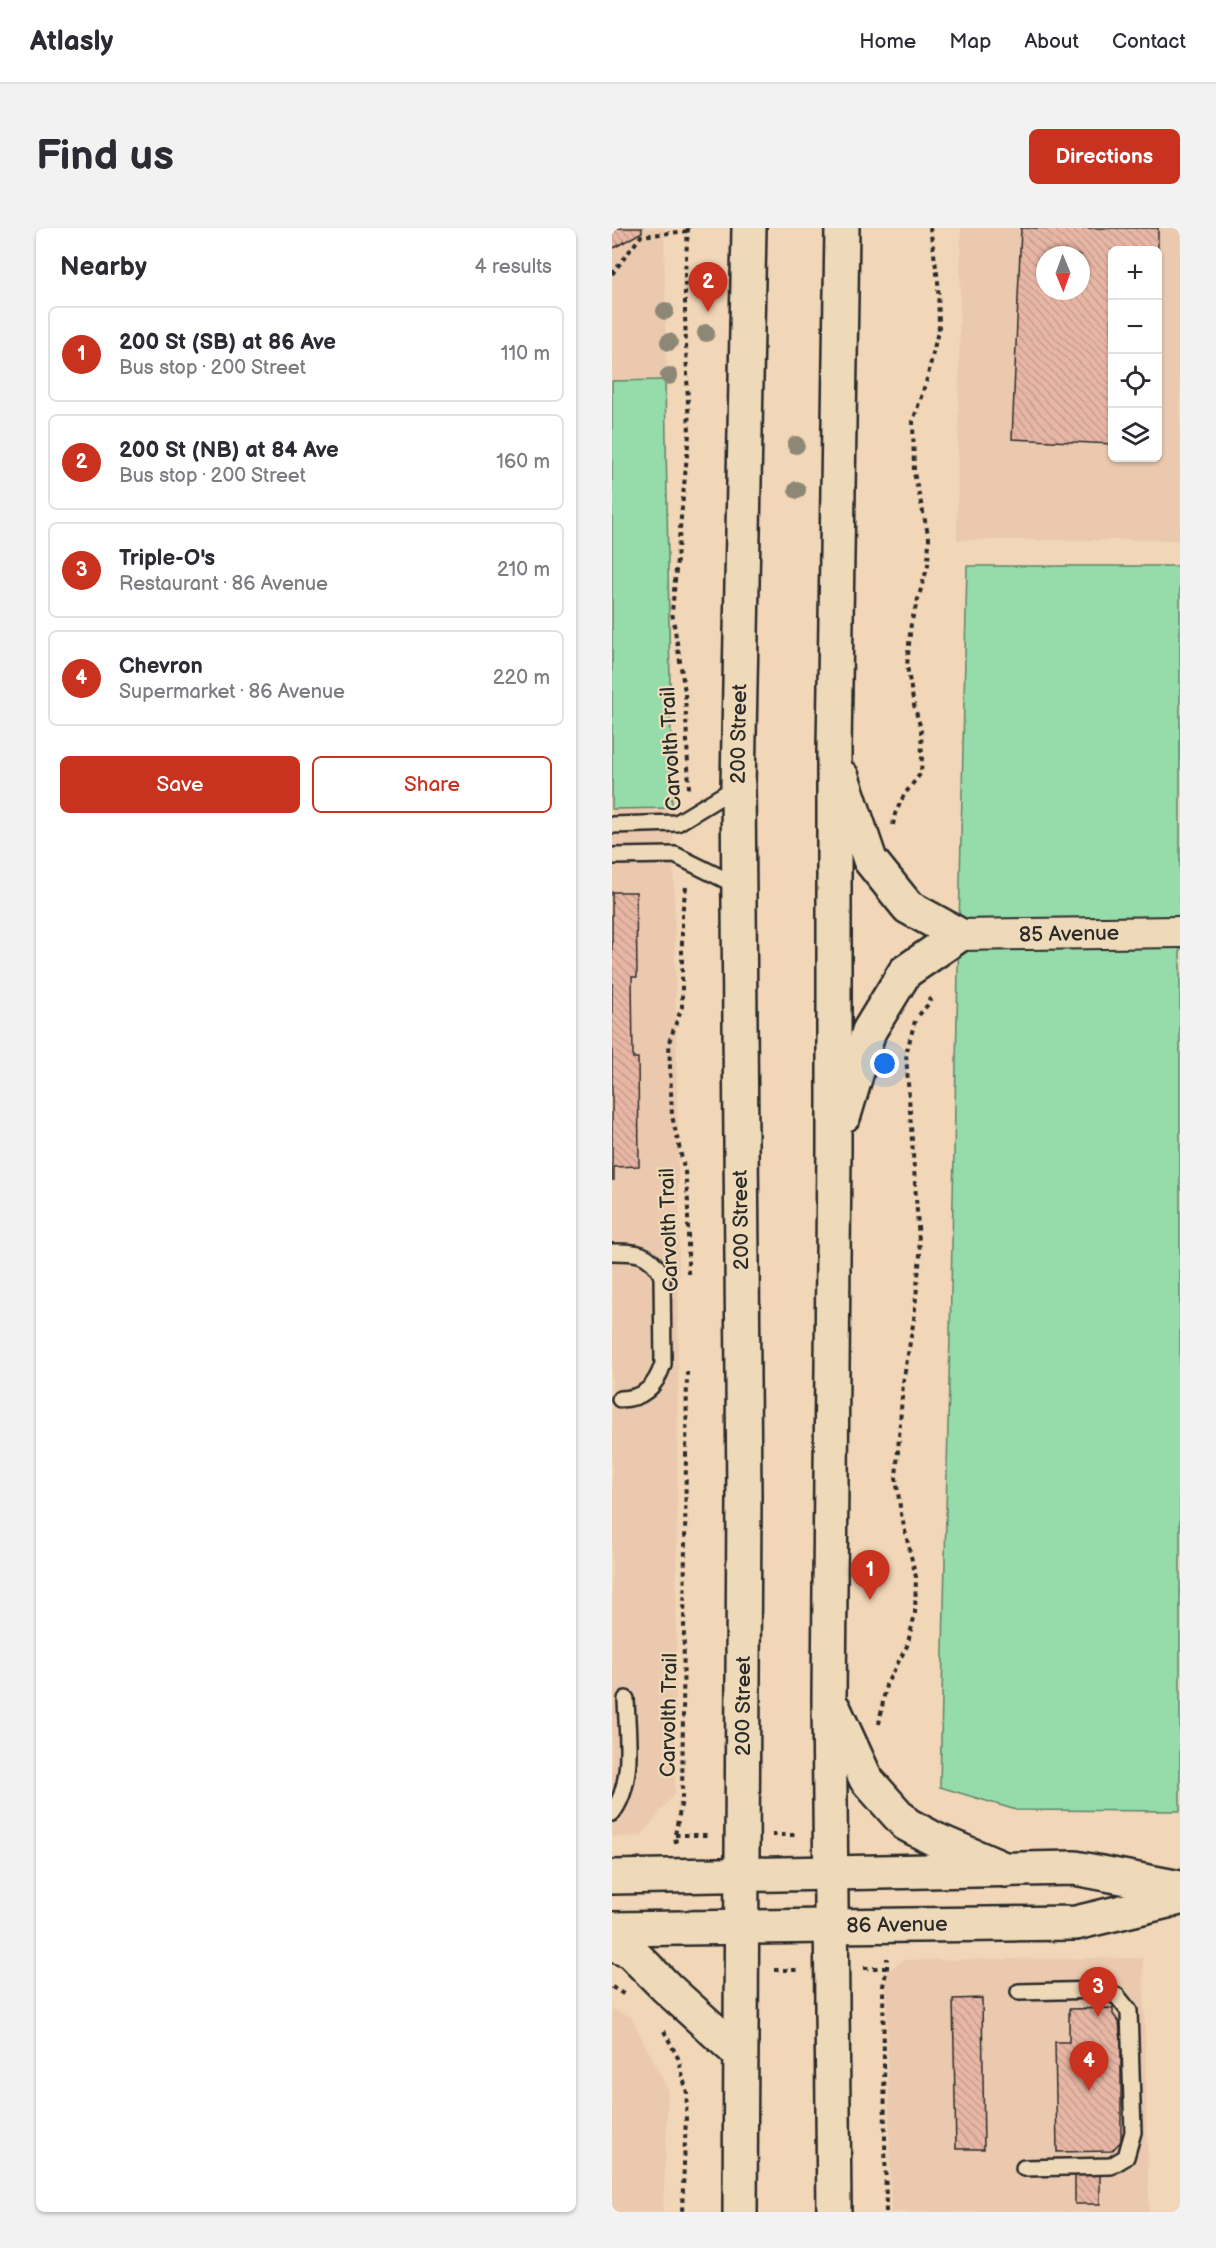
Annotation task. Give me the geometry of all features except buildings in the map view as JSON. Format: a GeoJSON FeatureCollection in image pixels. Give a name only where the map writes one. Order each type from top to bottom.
{"type":"FeatureCollection","features":[{"type":"Feature","properties":{"kind":"main road","name":"200 Street"},"geometry":{"type":"LineString","coordinates":[[737,2208],[741,2054],[744,1497],[738,786],[749,228]]}},
{"type":"Feature","properties":{"kind":"main road"},"geometry":{"type":"LineString","coordinates":[[834,2212],[829,1698],[834,1149],[834,750],[842,228]]}},
{"type":"Feature","properties":{"kind":"main road"},"geometry":{"type":"LineString","coordinates":[[834,750],[870,860],[908,907],[959,935],[905,972],[869,1031],[834,1149]]}},
{"type":"Feature","properties":{"kind":"main road"},"geometry":{"type":"LineString","coordinates":[[829,1698],[866,1779],[906,1824],[936,1840],[1006,1870]]}},
{"type":"Feature","properties":{"kind":"main road"},"geometry":{"type":"LineString","coordinates":[[612,1877],[1075,1868],[1180,1888]]}},
{"type":"Feature","properties":{"kind":"main road","name":"86 Avenue"},"geometry":{"type":"LineString","coordinates":[[612,1929],[1076,1923],[1180,1898]]}},
{"type":"Feature","properties":{"kind":"main road"},"geometry":{"type":"LineString","coordinates":[[612,1944],[630,1951],[667,1988],[741,2054]]}},
{"type":"Feature","properties":{"kind":"street","name":"85 Avenue"},"geometry":{"type":"LineString","coordinates":[[959,935],[1180,932]]}},
{"type":"Feature","properties":{"kind":"lane"},"geometry":{"type":"LineString","coordinates":[[612,825],[677,823],[738,786]]}},
{"type":"Feature","properties":{"kind":"lane"},"geometry":{"type":"LineString","coordinates":[[612,856],[675,855],[738,886]]}},
{"type":"Feature","properties":{"kind":"lane"},"geometry":{"type":"LineString","coordinates":[[612,1252],[629,1252],[648,1257],[656,1264],[662,1275],[663,1364],[659,1378],[643,1395],[633,1399],[620,1399]]}},
{"type":"Feature","properties":{"kind":"lane"},"geometry":{"type":"LineString","coordinates":[[612,1813],[623,1795],[627,1780],[626,1699]]}},
{"type":"Feature","properties":{"kind":"lane"},"geometry":{"type":"LineString","coordinates":[[1019,1992],[1100,1990],[1117,1996],[1129,2011],[1133,2132],[1126,2157],[1111,2166],[1024,2168]]}},
{"type":"Feature","properties":{"kind":"path"},"geometry":{"type":"LineString","coordinates":[[892,834],[895,814],[904,795],[921,773],[921,729],[907,666],[911,623],[928,566],[929,538],[914,473],[913,421],[927,380],[939,327],[938,280],[930,228]]}},
{"type":"Feature","properties":{"kind":"path"},"geometry":{"type":"LineString","coordinates":[[612,274],[641,236],[688,230]]}},
{"type":"Feature","properties":{"kind":"path","name":"Carvolth Trail"},"geometry":{"type":"LineString","coordinates":[[688,230],[685,273],[689,434],[672,612],[686,692],[690,817]]}},
{"type":"Feature","properties":{"kind":"path","name":"Carvolth Trail"},"geometry":{"type":"LineString","coordinates":[[688,1285],[688,1203],[685,1172],[672,1116],[669,1042],[682,1007],[682,914],[690,861]]}},
{"type":"Feature","properties":{"kind":"path"},"geometry":{"type":"LineString","coordinates":[[882,1733],[878,1723],[886,1685],[907,1646],[915,1614],[916,1577],[901,1514],[896,1478],[903,1383],[914,1318],[920,1255],[906,1054],[916,1019],[931,1001]]}},
{"type":"Feature","properties":{"kind":"path","name":"Carvolth Trail"},"geometry":{"type":"LineString","coordinates":[[678,1875],[675,1834],[682,1800],[687,1367]]}},
{"type":"Feature","properties":{"kind":"path"},"geometry":{"type":"LineString","coordinates":[[675,1834],[830,1835]]}},
{"type":"Feature","properties":{"kind":"path"},"geometry":{"type":"LineString","coordinates":[[741,1971],[887,1968],[883,1986],[886,2212]]}},
{"type":"Feature","properties":{"kind":"path"},"geometry":{"type":"LineString","coordinates":[[667,1988],[647,2007],[678,2058],[687,2093],[682,2212]]}},
{"type":"Feature","properties":{"kind":"shaded area"},"geometry":{"type":"Polygon","coordinates":[[[612,228],[664,228],[679,1219],[675,1793],[641,1836],[612,1837],[612,228]]]}},
{"type":"Feature","properties":{"kind":"shaded area"},"geometry":{"type":"Polygon","coordinates":[[[961,228],[1180,228],[1180,540],[957,540],[961,228]]]}},
{"type":"Feature","properties":{"kind":"shaded area"},"geometry":{"type":"Polygon","coordinates":[[[1143,1958],[1149,2212],[891,2212],[886,1973],[903,1960],[1143,1958]]]}},
{"type":"Feature","properties":{"kind":"shaded area"},"geometry":{"type":"Polygon","coordinates":[[[612,2009],[631,2017],[668,2090],[663,2212],[612,2212],[612,2009]]]}},
{"type":"Feature","properties":{"kind":"green space"},"geometry":{"type":"Polygon","coordinates":[[[665,380],[672,808],[612,809],[612,381],[665,380]]]}},
{"type":"Feature","properties":{"kind":"green space"},"geometry":{"type":"Polygon","coordinates":[[[967,566],[1180,566],[1180,1811],[1016,1810],[940,1787],[967,566]]]}},
{"type":"Feature","properties":{"kind":"place","name":"200 St (NB) at 84 Ave"},"geometry":{"type":"Point","coordinates":[708,312]}},
{"type":"Feature","properties":{"kind":"place","name":"200 St (SB) at 86 Ave"},"geometry":{"type":"Point","coordinates":[870,1600]}},
{"type":"Feature","properties":{"kind":"place","name":"Triple-O's"},"geometry":{"type":"Point","coordinates":[1098,2017]}},
{"type":"Feature","properties":{"kind":"place","name":"Chevron"},"geometry":{"type":"Point","coordinates":[1089,2091]}}]}
